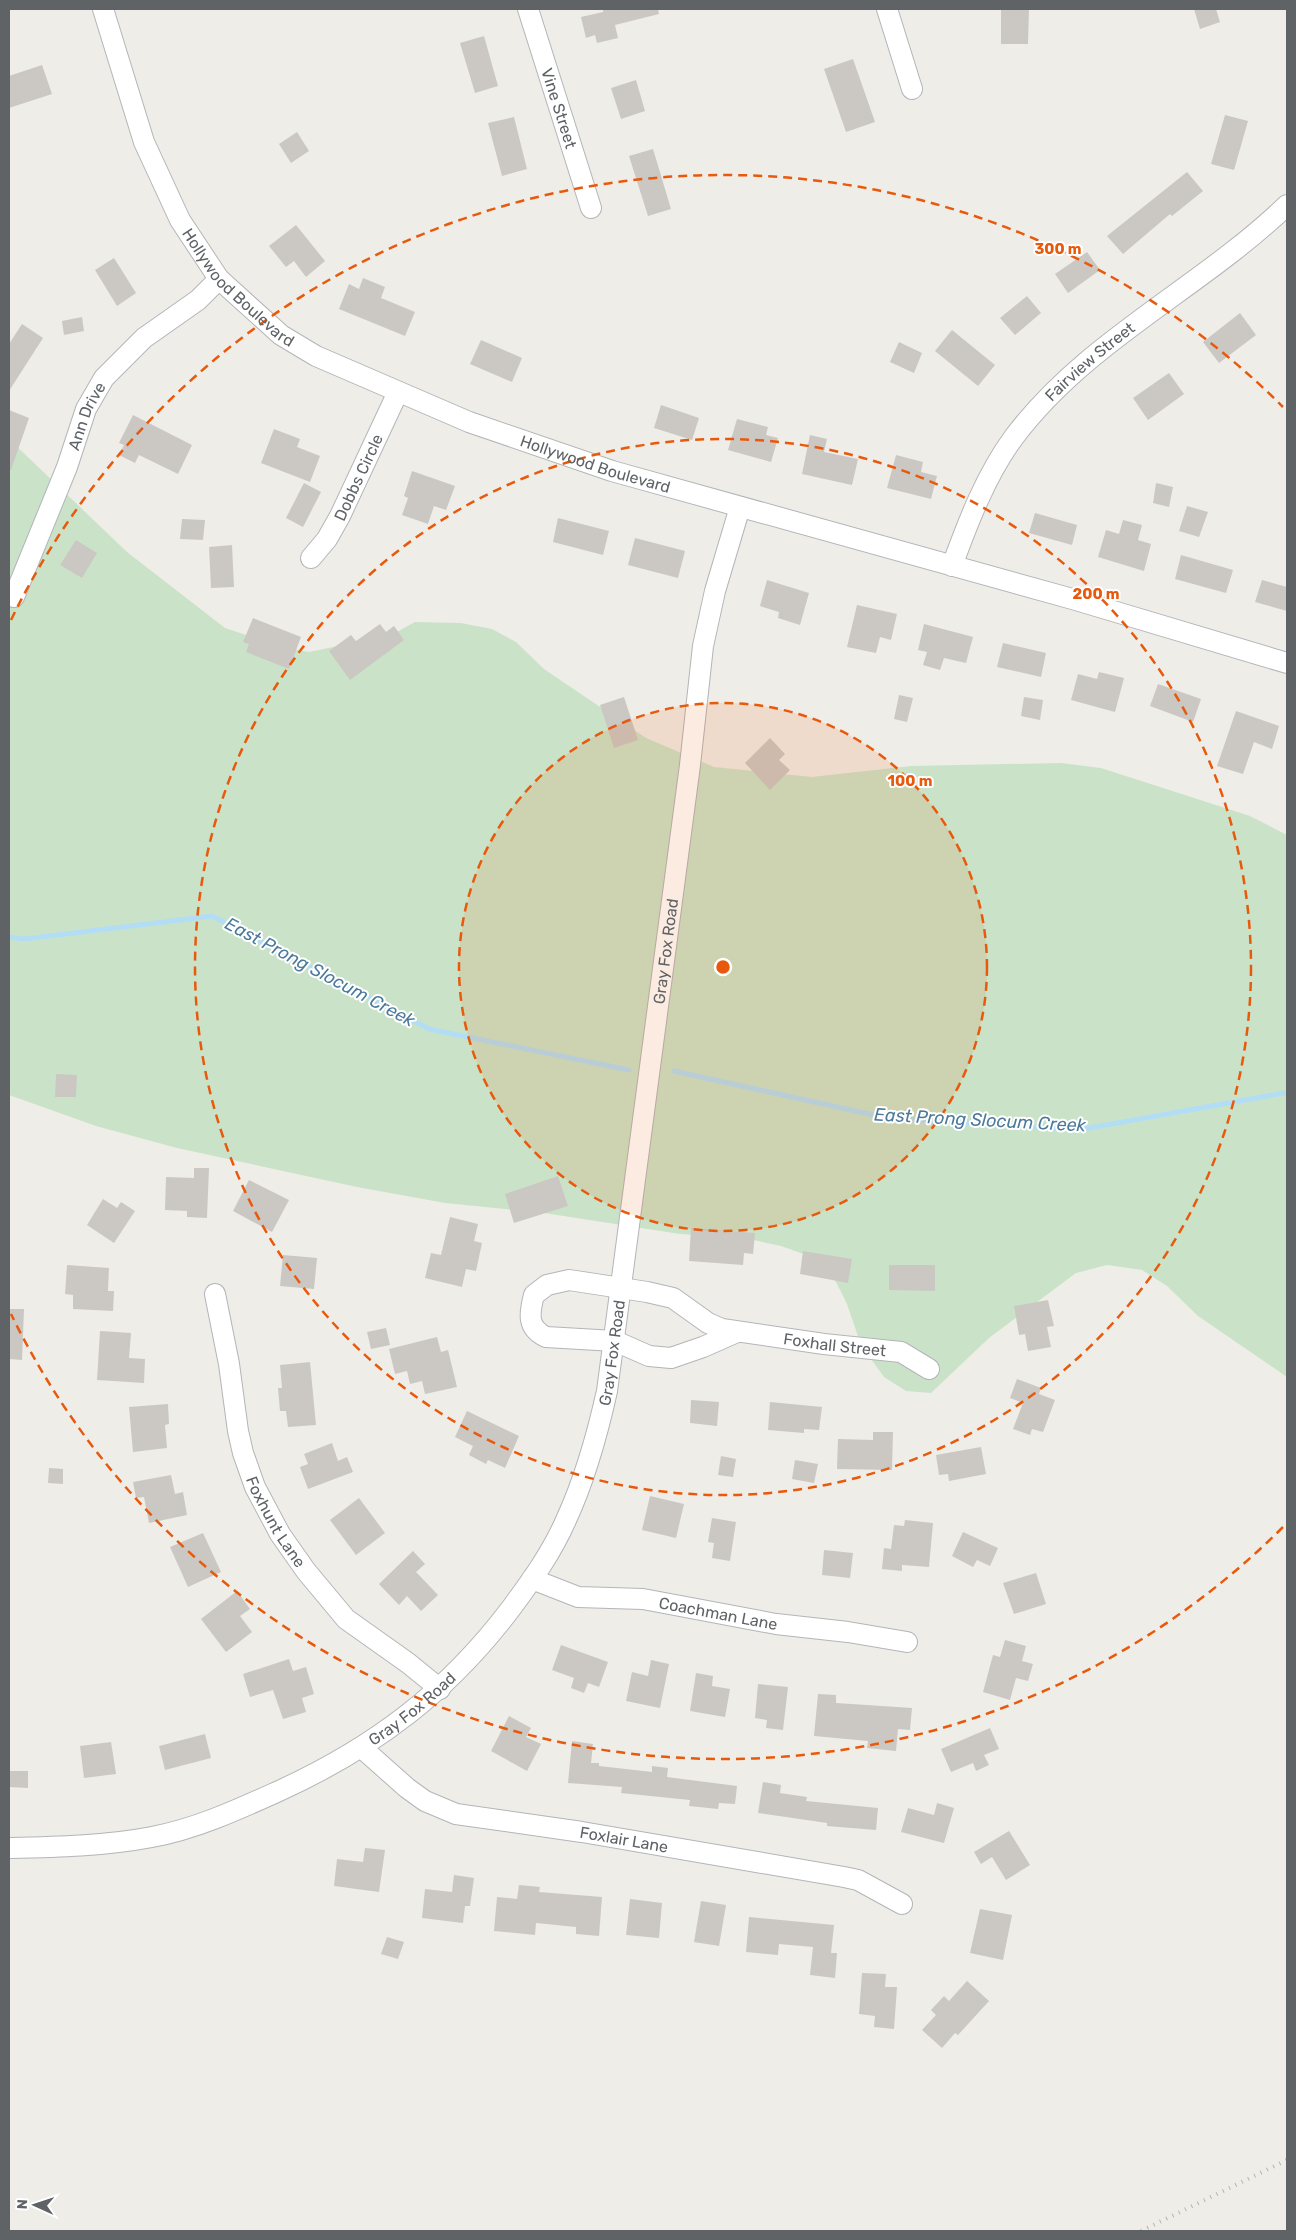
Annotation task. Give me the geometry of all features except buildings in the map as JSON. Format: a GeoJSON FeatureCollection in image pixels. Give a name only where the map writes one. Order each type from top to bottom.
{"type":"FeatureCollection","features":[{"type":"Feature","properties":{"kind":"street","name":"Hollywood Boulevard"},"geometry":{"type":"LineString","coordinates":[[103,9],[144,142],[180,220],[219,279],[280,336],[316,356],[398,392],[510,437],[612,471],[1076,600],[1287,663]]}},
{"type":"Feature","properties":{"kind":"street","name":"Vine Street"},"geometry":{"type":"LineString","coordinates":[[528,9],[591,208]]}},
{"type":"Feature","properties":{"kind":"street"},"geometry":{"type":"LineString","coordinates":[[887,9],[912,89]]}},
{"type":"Feature","properties":{"kind":"street","name":"Fairview Street"},"geometry":{"type":"LineString","coordinates":[[952,566],[987,483],[1001,456],[1014,437],[1045,400],[1083,364],[1209,270],[1287,205]]}},
{"type":"Feature","properties":{"kind":"street","name":"Ann Drive"},"geometry":{"type":"LineString","coordinates":[[14,597],[66,467],[86,409],[104,378],[144,338],[198,300],[219,279]]}},
{"type":"Feature","properties":{"kind":"street","name":"Dobbs Circle"},"geometry":{"type":"LineString","coordinates":[[311,558],[327,539],[340,516],[398,392]]}},
{"type":"Feature","properties":{"kind":"street","name":"Gray Fox Road"},"geometry":{"type":"LineString","coordinates":[[9,1848],[60,1846],[142,1838],[183,1830],[307,1778],[362,1748],[398,1723],[440,1689],[490,1637],[532,1579],[562,1529],[579,1490],[599,1425],[615,1341],[690,765],[698,674],[715,591],[740,508]]}},
{"type":"Feature","properties":{"kind":"street","name":"Foxhall Street"},"geometry":{"type":"LineString","coordinates":[[737,1332],[703,1348],[671,1358],[649,1356],[615,1341],[546,1337],[532,1327],[530,1312],[534,1295],[547,1285],[569,1280],[673,1298],[708,1323],[722,1329],[824,1344],[900,1352],[929,1370]]}},
{"type":"Feature","properties":{"kind":"street","name":"Foxhunt Lane"},"geometry":{"type":"LineString","coordinates":[[215,1294],[229,1364],[236,1424],[242,1453],[255,1487],[280,1534],[306,1571],[346,1619],[408,1663],[440,1689]]}},
{"type":"Feature","properties":{"kind":"street","name":"Coachman Lane"},"geometry":{"type":"LineString","coordinates":[[532,1579],[578,1597],[644,1599],[767,1623],[848,1632],[907,1642]]}},
{"type":"Feature","properties":{"kind":"street","name":"Foxlair Lane"},"geometry":{"type":"LineString","coordinates":[[362,1748],[407,1788],[425,1800],[456,1814],[582,1832],[844,1877],[858,1880],[902,1904]]}},
{"type":"Feature","properties":{"kind":"green space"},"geometry":{"type":"Polygon","coordinates":[[[9,439],[127,552],[225,628],[282,647],[309,652],[391,635],[415,622],[461,623],[492,629],[516,642],[544,669],[646,738],[714,767],[812,777],[911,766],[1061,763],[1101,768],[1250,816],[1287,835],[1287,1377],[1198,1316],[1167,1286],[1142,1270],[1107,1265],[1076,1273],[989,1338],[931,1393],[906,1391],[884,1377],[861,1345],[847,1304],[832,1274],[809,1256],[781,1246],[739,1237],[680,1234],[544,1213],[445,1203],[357,1187],[177,1148],[96,1126],[9,1095],[9,439]]]}},
{"type":"Feature","properties":{"kind":"waterway","name":"East Prong Slocum Creek"},"geometry":{"type":"LineString","coordinates":[[9,937],[25,939],[212,916],[429,1029],[629,1070]]}},
{"type":"Feature","properties":{"kind":"waterway","name":"East Prong Slocum Creek"},"geometry":{"type":"LineString","coordinates":[[674,1071],[887,1118],[1078,1130],[1287,1094]]}},
{"type":"Feature","properties":{"kind":"railway"},"geometry":{"type":"LineString","coordinates":[[1141,2231],[1287,2160]]}}]}
